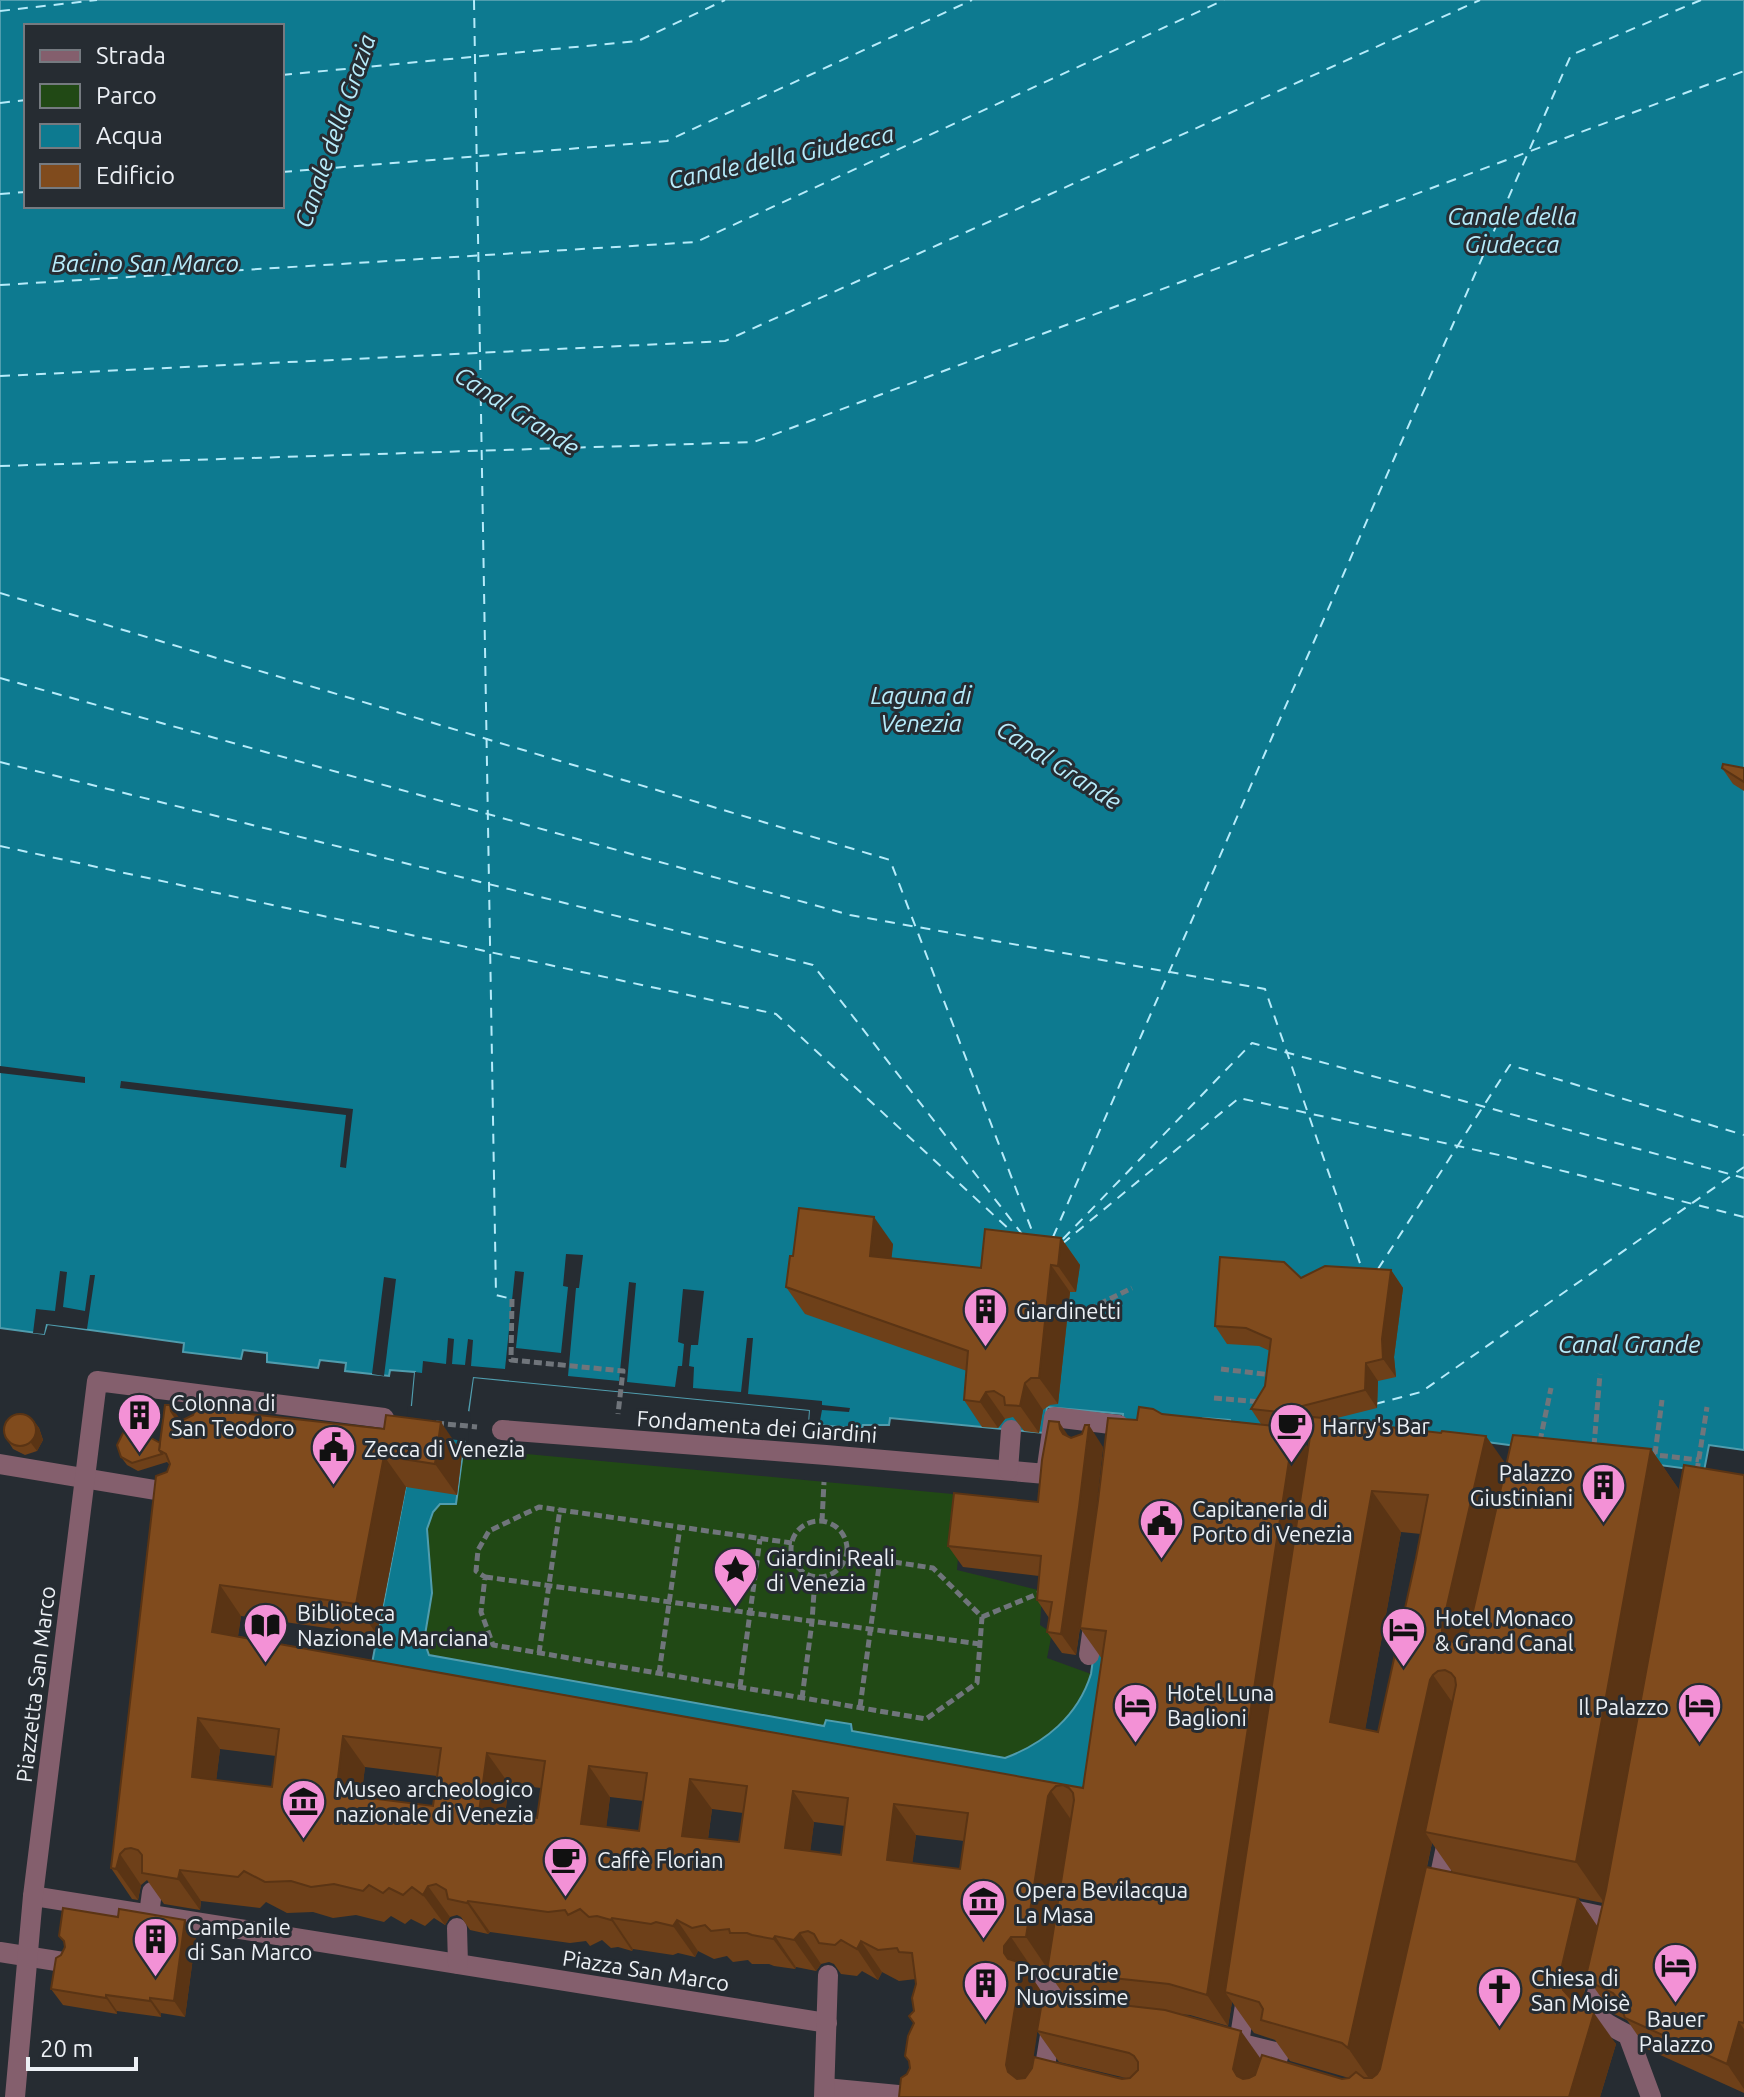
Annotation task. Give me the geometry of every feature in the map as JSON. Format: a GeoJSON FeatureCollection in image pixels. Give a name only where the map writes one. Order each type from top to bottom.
{"type":"FeatureCollection","features":[{"type":"Feature","properties":{"kind":"street","name":"Piazzetta San Marco"},"geometry":{"type":"LineString","coordinates":[[15,2097],[33,1896],[97,1381],[209,1403],[384,1418]]}},
{"type":"Feature","properties":{"kind":"street","name":"Fondamenta dei Giardini"},"geometry":{"type":"LineString","coordinates":[[502,1430],[1008,1470],[1054,1479],[1054,1417],[1119,1425],[1114,1466]]}},
{"type":"Feature","properties":{"kind":"street"},"geometry":{"type":"LineString","coordinates":[[1087,1446],[1091,1422]]}},
{"type":"Feature","properties":{"kind":"street"},"geometry":{"type":"LineString","coordinates":[[1008,1470],[1011,1430]]}},
{"type":"Feature","properties":{"kind":"street"},"geometry":{"type":"LineString","coordinates":[[0,1464],[175,1494]]}},
{"type":"Feature","properties":{"kind":"street"},"geometry":{"type":"LineString","coordinates":[[1089,1641],[1096,1605]]}},
{"type":"Feature","properties":{"kind":"street"},"geometry":{"type":"LineString","coordinates":[[1431,1914],[1446,1885],[1453,1811]]}},
{"type":"Feature","properties":{"kind":"street"},"geometry":{"type":"LineString","coordinates":[[33,1896],[140,1913],[152,1892]]}},
{"type":"Feature","properties":{"kind":"street"},"geometry":{"type":"LineString","coordinates":[[1542,1904],[1613,1926],[1594,2008],[1596,2016],[1603,2022],[1628,2035],[1651,2097]]}},
{"type":"Feature","properties":{"kind":"street","name":"Piazza San Marco"},"geometry":{"type":"LineString","coordinates":[[140,1913],[827,2023]]}},
{"type":"Feature","properties":{"kind":"street"},"geometry":{"type":"LineString","coordinates":[[457,1928],[458,1964]]}},
{"type":"Feature","properties":{"kind":"street"},"geometry":{"type":"LineString","coordinates":[[1041,2097],[1044,2072],[1063,2014],[1059,1983],[1066,1937]]}},
{"type":"Feature","properties":{"kind":"street"},"geometry":{"type":"LineString","coordinates":[[0,1952],[63,1962]]}},
{"type":"Feature","properties":{"kind":"street"},"geometry":{"type":"LineString","coordinates":[[828,1975],[824,2092],[919,2097]]}},
{"type":"Feature","properties":{"kind":"street"},"geometry":{"type":"LineString","coordinates":[[1038,1980],[1059,1983]]}},
{"type":"Feature","properties":{"kind":"street"},"geometry":{"type":"LineString","coordinates":[[1239,2043],[1249,1981]]}},
{"type":"Feature","properties":{"kind":"street"},"geometry":{"type":"LineString","coordinates":[[1207,2034],[1239,2043],[1281,2065],[1267,2097]]}},
{"type":"Feature","properties":{"kind":"street"},"geometry":{"type":"LineString","coordinates":[[1044,2072],[1069,2077]]}},
{"type":"Feature","properties":{"kind":"path"},"geometry":{"type":"LineString","coordinates":[[1067,1320],[1132,1288]]}},
{"type":"Feature","properties":{"kind":"path"},"geometry":{"type":"LineString","coordinates":[[512,1299],[511,1360],[623,1371],[614,1438]]}},
{"type":"Feature","properties":{"kind":"path"},"geometry":{"type":"LineString","coordinates":[[1221,1369],[1281,1376]]}},
{"type":"Feature","properties":{"kind":"path"},"geometry":{"type":"LineString","coordinates":[[1580,1446],[1593,1447],[1600,1374]]}},
{"type":"Feature","properties":{"kind":"path"},"geometry":{"type":"LineString","coordinates":[[1537,1450],[1551,1388]]}},
{"type":"Feature","properties":{"kind":"path"},"geometry":{"type":"LineString","coordinates":[[1214,1398],[1262,1402]]}},
{"type":"Feature","properties":{"kind":"path"},"geometry":{"type":"LineString","coordinates":[[1655,1454],[1662,1400]]}},
{"type":"Feature","properties":{"kind":"path"},"geometry":{"type":"LineString","coordinates":[[1697,1471],[1707,1407]]}},
{"type":"Feature","properties":{"kind":"path"},"geometry":{"type":"LineString","coordinates":[[384,1418],[502,1430]]}},
{"type":"Feature","properties":{"kind":"path"},"geometry":{"type":"LineString","coordinates":[[1540,1441],[1554,1443]]}},
{"type":"Feature","properties":{"kind":"path"},"geometry":{"type":"LineString","coordinates":[[1640,1453],[1699,1460]]}},
{"type":"Feature","properties":{"kind":"path"},"geometry":{"type":"LineString","coordinates":[[822,1521],[826,1455]]}},
{"type":"Feature","properties":{"kind":"path"},"geometry":{"type":"LineString","coordinates":[[792,1543],[539,1507],[489,1531],[478,1550],[476,1571],[485,1577],[980,1644]]}},
{"type":"Feature","properties":{"kind":"path"},"geometry":{"type":"LineString","coordinates":[[539,1653],[560,1509]]}},
{"type":"Feature","properties":{"kind":"path"},"geometry":{"type":"LineString","coordinates":[[822,1521],[839,1529],[844,1537],[847,1555],[832,1574],[815,1577],[797,1565],[792,1543],[799,1529],[822,1521]]}},
{"type":"Feature","properties":{"kind":"path"},"geometry":{"type":"LineString","coordinates":[[659,1673],[680,1527]]}},
{"type":"Feature","properties":{"kind":"path"},"geometry":{"type":"LineString","coordinates":[[740,1687],[760,1539]]}},
{"type":"Feature","properties":{"kind":"path"},"geometry":{"type":"LineString","coordinates":[[485,1577],[481,1612],[493,1645],[926,1719],[977,1683],[982,1617],[933,1568],[847,1555]]}},
{"type":"Feature","properties":{"kind":"path"},"geometry":{"type":"LineString","coordinates":[[860,1707],[880,1559]]}},
{"type":"Feature","properties":{"kind":"path"},"geometry":{"type":"LineString","coordinates":[[802,1698],[815,1577]]}},
{"type":"Feature","properties":{"kind":"path"},"geometry":{"type":"LineString","coordinates":[[982,1617],[1042,1591],[1055,1591]]}},
{"type":"Feature","properties":{"kind":"green space","name":"Giardini Reali di Venezia"},"geometry":{"type":"Polygon","coordinates":[[[463,1448],[963,1495],[957,1570],[1042,1591],[1040,1625],[1052,1633],[1047,1658],[1091,1674],[1078,1703],[1058,1726],[1020,1752],[1005,1758],[852,1731],[853,1726],[825,1726],[429,1655],[424,1641],[432,1593],[427,1529],[433,1512],[440,1504],[456,1504],[463,1448]]]}},
{"type":"Feature","properties":{"kind":"water","name":"Laguna di Venezia"},"geometry":{"type":"Polygon","coordinates":[[[0,0],[1744,0],[1744,1450],[1709,1445],[1704,1471],[1479,1441],[1231,1424],[1230,1420],[1203,1418],[1105,1818],[357,1742],[410,1464],[409,1435],[415,1372],[390,1370],[389,1376],[345,1371],[346,1363],[320,1360],[318,1368],[267,1362],[267,1353],[243,1350],[241,1359],[183,1352],[184,1343],[47,1324],[44,1334],[0,1328],[0,0]],[[473,1377],[456,1504],[440,1504],[433,1512],[427,1529],[432,1593],[424,1641],[429,1655],[824,1726],[826,1720],[851,1724],[852,1731],[1005,1758],[1046,1736],[1078,1703],[1091,1674],[1123,1414],[1047,1407],[1044,1433],[890,1418],[889,1425],[863,1425],[862,1429],[809,1424],[810,1410],[473,1377]]]}},
{"type":"Feature","properties":{"kind":"pier"},"geometry":{"type":"Polygon","coordinates":[[[0,1066],[85,1077],[85,1083],[0,1073],[0,1066]]]}},
{"type":"Feature","properties":{"kind":"pier"},"geometry":{"type":"Polygon","coordinates":[[[121,1081],[353,1109],[346,1168],[340,1167],[346,1115],[120,1088],[121,1081]]]}},
{"type":"Feature","properties":{"kind":"pier"},"geometry":{"type":"Polygon","coordinates":[[[566,1254],[583,1255],[579,1288],[576,1288],[568,1376],[619,1381],[629,1282],[636,1283],[627,1382],[675,1387],[678,1366],[682,1366],[684,1344],[678,1342],[683,1289],[704,1291],[698,1345],[691,1345],[689,1366],[694,1367],[693,1388],[741,1392],[747,1338],[753,1338],[748,1394],[822,1401],[822,1405],[850,1408],[849,1412],[822,1410],[819,1426],[809,1424],[810,1410],[473,1377],[468,1441],[405,1435],[415,1372],[422,1373],[423,1361],[446,1364],[448,1338],[454,1339],[452,1364],[465,1365],[468,1339],[473,1340],[471,1366],[505,1369],[515,1271],[524,1272],[516,1348],[561,1353],[568,1287],[563,1286],[566,1254]]]}},
{"type":"Feature","properties":{"kind":"pier"},"geometry":{"type":"Polygon","coordinates":[[[60,1271],[67,1272],[63,1307],[85,1311],[90,1275],[95,1275],[87,1329],[46,1324],[44,1334],[33,1333],[36,1309],[55,1311],[60,1271]]]}},
{"type":"Feature","properties":{"kind":"pier"},"geometry":{"type":"Polygon","coordinates":[[[384,1277],[396,1279],[384,1376],[372,1374],[384,1277]]]}},
{"type":"Feature","properties":{"kind":"building"},"geometry":{"type":"Polygon","coordinates":[[[1723,764],[1744,768],[1744,782],[1722,768],[1723,764]]]}},
{"type":"Feature","properties":{"kind":"building"},"geometry":{"type":"Polygon","coordinates":[[[799,1208],[874,1217],[870,1256],[981,1268],[985,1229],[1061,1238],[1058,1266],[1051,1265],[1039,1378],[1031,1378],[1025,1383],[1020,1406],[1005,1405],[1004,1397],[994,1391],[986,1392],[980,1402],[964,1400],[968,1351],[786,1287],[799,1208]]]}},
{"type":"Feature","properties":{"kind":"building"},"geometry":{"type":"Polygon","coordinates":[[[1220,1257],[1284,1262],[1301,1278],[1325,1266],[1391,1270],[1382,1339],[1383,1359],[1366,1363],[1365,1390],[1279,1412],[1251,1409],[1265,1386],[1271,1339],[1246,1328],[1215,1326],[1220,1257]]]}},
{"type":"Feature","properties":{"kind":"building"},"geometry":{"type":"Polygon","coordinates":[[[165,1405],[170,1405],[175,1417],[183,1420],[193,1415],[196,1408],[384,1429],[386,1415],[441,1422],[435,1464],[384,1456],[356,1604],[220,1585],[212,1632],[1083,1788],[1106,1631],[1080,1628],[1108,1418],[1137,1420],[1139,1407],[1162,1414],[1294,1428],[1207,1995],[1169,1984],[1047,1971],[1074,1800],[1069,1788],[1056,1786],[1048,1796],[1026,1937],[1011,1937],[1004,1946],[1008,1959],[1022,1963],[1006,2065],[1008,2072],[1017,2079],[1025,2078],[1032,2068],[1034,2057],[1122,2079],[1130,2078],[1138,2070],[1138,2062],[1129,2053],[1037,2031],[1043,1996],[1165,2010],[1241,2031],[1233,2069],[1243,2079],[1255,2075],[1262,2055],[1342,2079],[1356,2072],[1364,2078],[1372,2078],[1380,2069],[1426,1867],[1578,1898],[1560,1980],[1563,1990],[1572,2000],[1594,2013],[1569,2097],[899,2097],[901,2078],[910,2068],[905,2056],[914,2023],[909,2016],[914,2011],[912,1998],[916,1984],[912,1953],[899,1952],[897,1948],[878,1950],[861,1941],[857,1949],[841,1940],[835,1945],[819,1943],[808,1931],[800,1933],[794,1940],[775,1936],[773,1939],[730,1933],[729,1929],[711,1931],[705,1925],[692,1928],[677,1920],[673,1926],[589,1917],[580,1909],[568,1915],[565,1910],[548,1912],[467,1903],[448,1899],[446,1890],[436,1884],[428,1886],[423,1895],[412,1887],[403,1895],[389,1888],[383,1893],[369,1885],[363,1891],[334,1884],[311,1887],[291,1881],[265,1882],[244,1871],[238,1877],[180,1870],[178,1879],[142,1873],[142,1855],[131,1848],[120,1854],[116,1869],[111,1868],[156,1476],[167,1472],[170,1464],[166,1454],[159,1450],[165,1405]],[[198,1718],[192,1777],[272,1787],[279,1729],[198,1718]],[[343,1736],[336,1794],[433,1806],[441,1748],[343,1736]],[[487,1753],[479,1812],[537,1818],[545,1761],[487,1753]],[[589,1766],[581,1824],[639,1831],[647,1773],[589,1766]],[[690,1779],[682,1836],[739,1842],[747,1786],[690,1779]],[[793,1791],[785,1848],[841,1855],[848,1798],[793,1791]],[[894,1804],[887,1860],[960,1869],[968,1813],[894,1804]]]}},
{"type":"Feature","properties":{"kind":"building"},"geometry":{"type":"Polygon","coordinates":[[[20,1414],[31,1419],[36,1430],[31,1441],[20,1446],[9,1441],[4,1430],[9,1419],[20,1414]]]}},
{"type":"Feature","properties":{"kind":"building"},"geometry":{"type":"Polygon","coordinates":[[[1313,1417],[1486,1436],[1442,1627],[1446,1639],[1453,1642],[1464,1639],[1468,1633],[1513,1435],[1651,1449],[1576,1862],[1425,1832],[1456,1685],[1451,1673],[1438,1671],[1430,1680],[1348,2048],[1342,2043],[1261,2020],[1263,2009],[1259,2002],[1225,1992],[1313,1417]],[[1372,1491],[1330,1722],[1378,1732],[1428,1495],[1372,1491]]]}},
{"type":"Feature","properties":{"kind":"building"},"geometry":{"type":"Polygon","coordinates":[[[1049,1421],[1059,1422],[1063,1434],[1071,1438],[1082,1434],[1085,1425],[1089,1425],[1061,1634],[1047,1632],[1052,1602],[1037,1600],[1041,1556],[948,1546],[954,1493],[1038,1502],[1049,1421]]]}},
{"type":"Feature","properties":{"kind":"building"},"geometry":{"type":"Polygon","coordinates":[[[135,1429],[160,1443],[162,1454],[132,1463],[121,1457],[117,1445],[123,1433],[135,1429]]]}},
{"type":"Feature","properties":{"kind":"building"},"geometry":{"type":"Polygon","coordinates":[[[1684,1465],[1744,1475],[1744,2023],[1739,2022],[1727,2064],[1625,2018],[1613,1993],[1592,1983],[1586,1976],[1606,1890],[1684,1465]]]}},
{"type":"Feature","properties":{"kind":"building"},"geometry":{"type":"Polygon","coordinates":[[[63,1908],[118,1917],[119,1909],[185,1920],[174,2001],[106,1995],[106,1998],[51,1989],[56,1958],[65,1947],[59,1936],[63,1908]]]}},
{"type":"Feature","properties":{"kind":"ferry route"},"geometry":{"type":"LineString","coordinates":[[0,11],[97,0]]}},
{"type":"Feature","properties":{"kind":"ferry route"},"geometry":{"type":"LineString","coordinates":[[474,0],[496,1295],[512,1299]]}},
{"type":"Feature","properties":{"kind":"ferry route"},"geometry":{"type":"LineString","coordinates":[[284,75],[638,41],[725,0]]}},
{"type":"Feature","properties":{"kind":"ferry route"},"geometry":{"type":"LineString","coordinates":[[284,172],[667,141],[972,0]]}},
{"type":"Feature","properties":{"kind":"ferry route"},"geometry":{"type":"LineString","coordinates":[[0,285],[696,242],[1224,0]]}},
{"type":"Feature","properties":{"kind":"ferry route"},"geometry":{"type":"LineString","coordinates":[[0,376],[725,341],[1480,0]]}},
{"type":"Feature","properties":{"kind":"ferry route"},"geometry":{"type":"LineString","coordinates":[[1053,1237],[1571,55],[1701,0]]}},
{"type":"Feature","properties":{"kind":"ferry route"},"geometry":{"type":"LineString","coordinates":[[0,466],[754,442],[1744,71]]}},
{"type":"Feature","properties":{"kind":"ferry route"},"geometry":{"type":"LineString","coordinates":[[0,103],[24,100]]}},
{"type":"Feature","properties":{"kind":"ferry route"},"geometry":{"type":"LineString","coordinates":[[0,194],[24,192]]}},
{"type":"Feature","properties":{"kind":"ferry route"},"geometry":{"type":"LineString","coordinates":[[0,593],[890,860],[1034,1236]]}},
{"type":"Feature","properties":{"kind":"ferry route"},"geometry":{"type":"LineString","coordinates":[[0,678],[850,915],[1265,989],[1362,1269]]}},
{"type":"Feature","properties":{"kind":"ferry route"},"geometry":{"type":"LineString","coordinates":[[0,762],[813,965],[1022,1234]]}},
{"type":"Feature","properties":{"kind":"ferry route"},"geometry":{"type":"LineString","coordinates":[[0,846],[776,1014],[1012,1232]]}},
{"type":"Feature","properties":{"kind":"ferry route"},"geometry":{"type":"LineString","coordinates":[[1063,1239],[1252,1043],[1744,1178]]}},
{"type":"Feature","properties":{"kind":"ferry route"},"geometry":{"type":"LineString","coordinates":[[1378,1269],[1510,1065],[1744,1135]]}},
{"type":"Feature","properties":{"kind":"ferry route"},"geometry":{"type":"LineString","coordinates":[[1062,1244],[1239,1098],[1508,1157],[1744,1217]]}},
{"type":"Feature","properties":{"kind":"ferry route"},"geometry":{"type":"LineString","coordinates":[[1375,1404],[1421,1392],[1744,1167]]}},
{"type":"Feature","properties":{"kind":"place","name":"Giardinetti"},"geometry":{"type":"Point","coordinates":[985,1349]}},
{"type":"Feature","properties":{"kind":"place","name":"Colonna di San Teodoro"},"geometry":{"type":"Point","coordinates":[140,1454]}},
{"type":"Feature","properties":{"kind":"place","name":"Harry's Bar"},"geometry":{"type":"Point","coordinates":[1291,1464]}},
{"type":"Feature","properties":{"kind":"place","name":"Zecca di Venezia"},"geometry":{"type":"Point","coordinates":[333,1487]}},
{"type":"Feature","properties":{"kind":"place","name":"Palazzo Giustiniani"},"geometry":{"type":"Point","coordinates":[1604,1524]}},
{"type":"Feature","properties":{"kind":"place","name":"Capitaneria di Porto di Venezia"},"geometry":{"type":"Point","coordinates":[1161,1560]}},
{"type":"Feature","properties":{"kind":"place","name":"Giardini Reali di Venezia"},"geometry":{"type":"Point","coordinates":[735,1609]}},
{"type":"Feature","properties":{"kind":"place","name":"Biblioteca Nazionale Marciana"},"geometry":{"type":"Point","coordinates":[266,1664]}},
{"type":"Feature","properties":{"kind":"place","name":"Hotel Monaco & Grand Canal"},"geometry":{"type":"Point","coordinates":[1404,1669]}},
{"type":"Feature","properties":{"kind":"place","name":"Hotel Luna Baglioni"},"geometry":{"type":"Point","coordinates":[1136,1744]}},
{"type":"Feature","properties":{"kind":"place","name":"Il Palazzo"},"geometry":{"type":"Point","coordinates":[1700,1745]}},
{"type":"Feature","properties":{"kind":"place","name":"Museo archeologico nazionale di Venezia"},"geometry":{"type":"Point","coordinates":[304,1840]}},
{"type":"Feature","properties":{"kind":"place","name":"Caffè Florian"},"geometry":{"type":"Point","coordinates":[566,1898]}},
{"type":"Feature","properties":{"kind":"place","name":"Opera Bevilacqua La Masa"},"geometry":{"type":"Point","coordinates":[984,1941]}},
{"type":"Feature","properties":{"kind":"place","name":"Campanile di San Marco"},"geometry":{"type":"Point","coordinates":[156,1978]}},
{"type":"Feature","properties":{"kind":"place","name":"Bauer Palazzo"},"geometry":{"type":"Point","coordinates":[1676,2004]}},
{"type":"Feature","properties":{"kind":"place","name":"Procuratie Nuovissime"},"geometry":{"type":"Point","coordinates":[985,2023]}},
{"type":"Feature","properties":{"kind":"place","name":"Chiesa di San Moisè"},"geometry":{"type":"Point","coordinates":[1500,2029]}},
{"type":"Feature","properties":{"kind":"water label","name":"Canale della Grazia"},"geometry":{"type":"Point","coordinates":[335,131]}},
{"type":"Feature","properties":{"kind":"water label","name":"Canale della Giudecca"},"geometry":{"type":"Point","coordinates":[781,157]}},
{"type":"Feature","properties":{"kind":"water label","name":"Canale della Giudecca"},"geometry":{"type":"Point","coordinates":[1512,230]}},
{"type":"Feature","properties":{"kind":"water label","name":"Bacino San Marco"},"geometry":{"type":"Point","coordinates":[145,263]}},
{"type":"Feature","properties":{"kind":"water label","name":"Canal Grande"},"geometry":{"type":"Point","coordinates":[517,411]}},
{"type":"Feature","properties":{"kind":"water label","name":"Canal Grande"},"geometry":{"type":"Point","coordinates":[1059,765]}},
{"type":"Feature","properties":{"kind":"water label","name":"Canal Grande"},"geometry":{"type":"Point","coordinates":[1629,1344]}}]}
